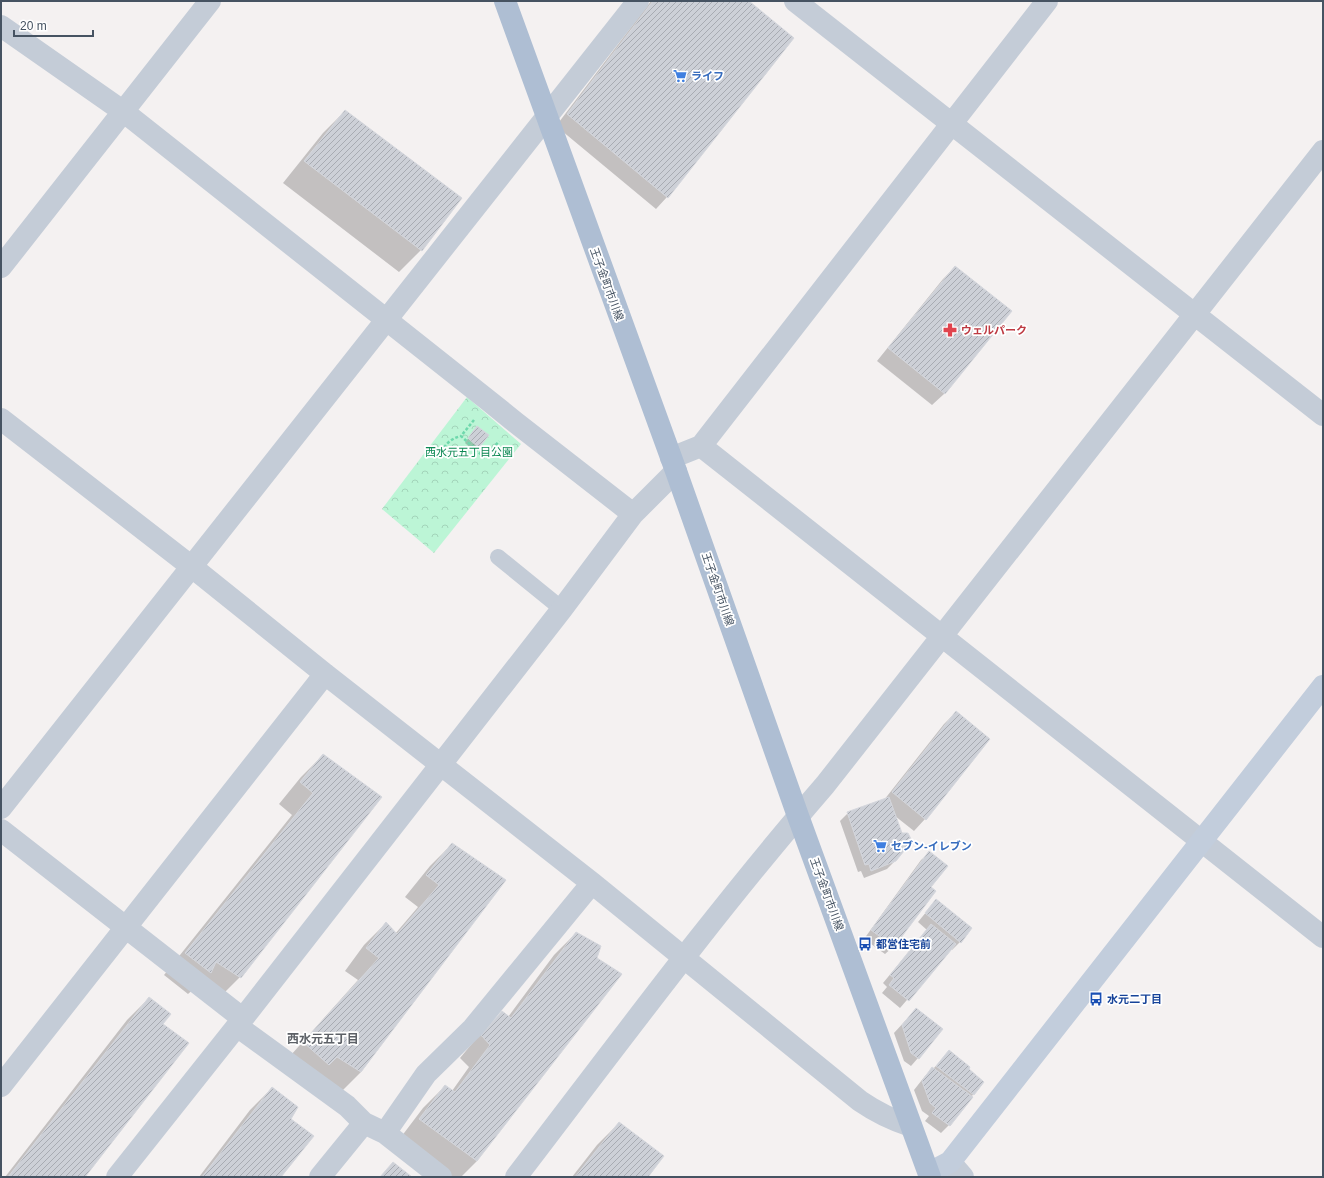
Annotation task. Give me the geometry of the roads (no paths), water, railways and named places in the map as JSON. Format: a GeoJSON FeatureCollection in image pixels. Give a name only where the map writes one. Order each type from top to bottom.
{"type":"FeatureCollection","features":[{"type":"Feature","properties":{"kind":"main road","name":"王子金町市川線"},"geometry":{"type":"LineString","coordinates":[[505,1],[798,816],[929,1175]]}},
{"type":"Feature","properties":{"kind":"street"},"geometry":{"type":"LineString","coordinates":[[1,267],[210,1]]}},
{"type":"Feature","properties":{"kind":"street"},"geometry":{"type":"LineString","coordinates":[[1,808],[638,1]]}},
{"type":"Feature","properties":{"kind":"street"},"geometry":{"type":"LineString","coordinates":[[795,1],[1323,415]]}},
{"type":"Feature","properties":{"kind":"street"},"geometry":{"type":"LineString","coordinates":[[117,1177],[240,1022],[562,608],[633,514],[673,465],[701,446],[1047,1]]}},
{"type":"Feature","properties":{"kind":"street"},"geometry":{"type":"LineString","coordinates":[[1,26],[124,112],[633,514]]}},
{"type":"Feature","properties":{"kind":"street"},"geometry":{"type":"LineString","coordinates":[[516,1177],[685,958],[798,816],[825,785],[1323,151]]}},
{"type":"Feature","properties":{"kind":"street"},"geometry":{"type":"LineString","coordinates":[[1,419],[192,567],[325,674],[592,883],[860,1100],[881,1115],[911,1126]]}},
{"type":"Feature","properties":{"kind":"street"},"geometry":{"type":"LineString","coordinates":[[701,446],[1323,937]]}},
{"type":"Feature","properties":{"kind":"street"},"geometry":{"type":"LineString","coordinates":[[1,1086],[325,674]]}},
{"type":"Feature","properties":{"kind":"street"},"geometry":{"type":"LineString","coordinates":[[929,1175],[957,1169],[1201,840],[1323,686]]}},
{"type":"Feature","properties":{"kind":"street"},"geometry":{"type":"LineString","coordinates":[[1,830],[126,926],[240,1022],[348,1106],[364,1124],[385,1133],[441,1177]]}},
{"type":"Feature","properties":{"kind":"street"},"geometry":{"type":"LineString","coordinates":[[385,1133],[426,1074],[473,1028],[592,883]]}},
{"type":"Feature","properties":{"kind":"street"},"geometry":{"type":"LineString","coordinates":[[320,1177],[364,1124]]}},
{"type":"Feature","properties":{"kind":"lane"},"geometry":{"type":"LineString","coordinates":[[498,557],[562,608]]}},
{"type":"Feature","properties":{"kind":"place","name":"ライフ"},"geometry":{"type":"Point","coordinates":[680,76]}},
{"type":"Feature","properties":{"kind":"place","name":"ウェルパーク"},"geometry":{"type":"Point","coordinates":[950,330]}},
{"type":"Feature","properties":{"kind":"place","name":"セブン-イレブン"},"geometry":{"type":"Point","coordinates":[880,846]}},
{"type":"Feature","properties":{"kind":"place","name":"都営住宅前"},"geometry":{"type":"Point","coordinates":[865,944]}},
{"type":"Feature","properties":{"kind":"place","name":"水元二丁目"},"geometry":{"type":"Point","coordinates":[1096,999]}},
{"type":"Feature","properties":{"kind":"district","name":"西水元五丁目"},"geometry":{"type":"Point","coordinates":[323,1039]}},
{"type":"Feature","properties":{"kind":"park label","name":"西水元五丁目公園"},"geometry":{"type":"Point","coordinates":[469,452]}}]}
